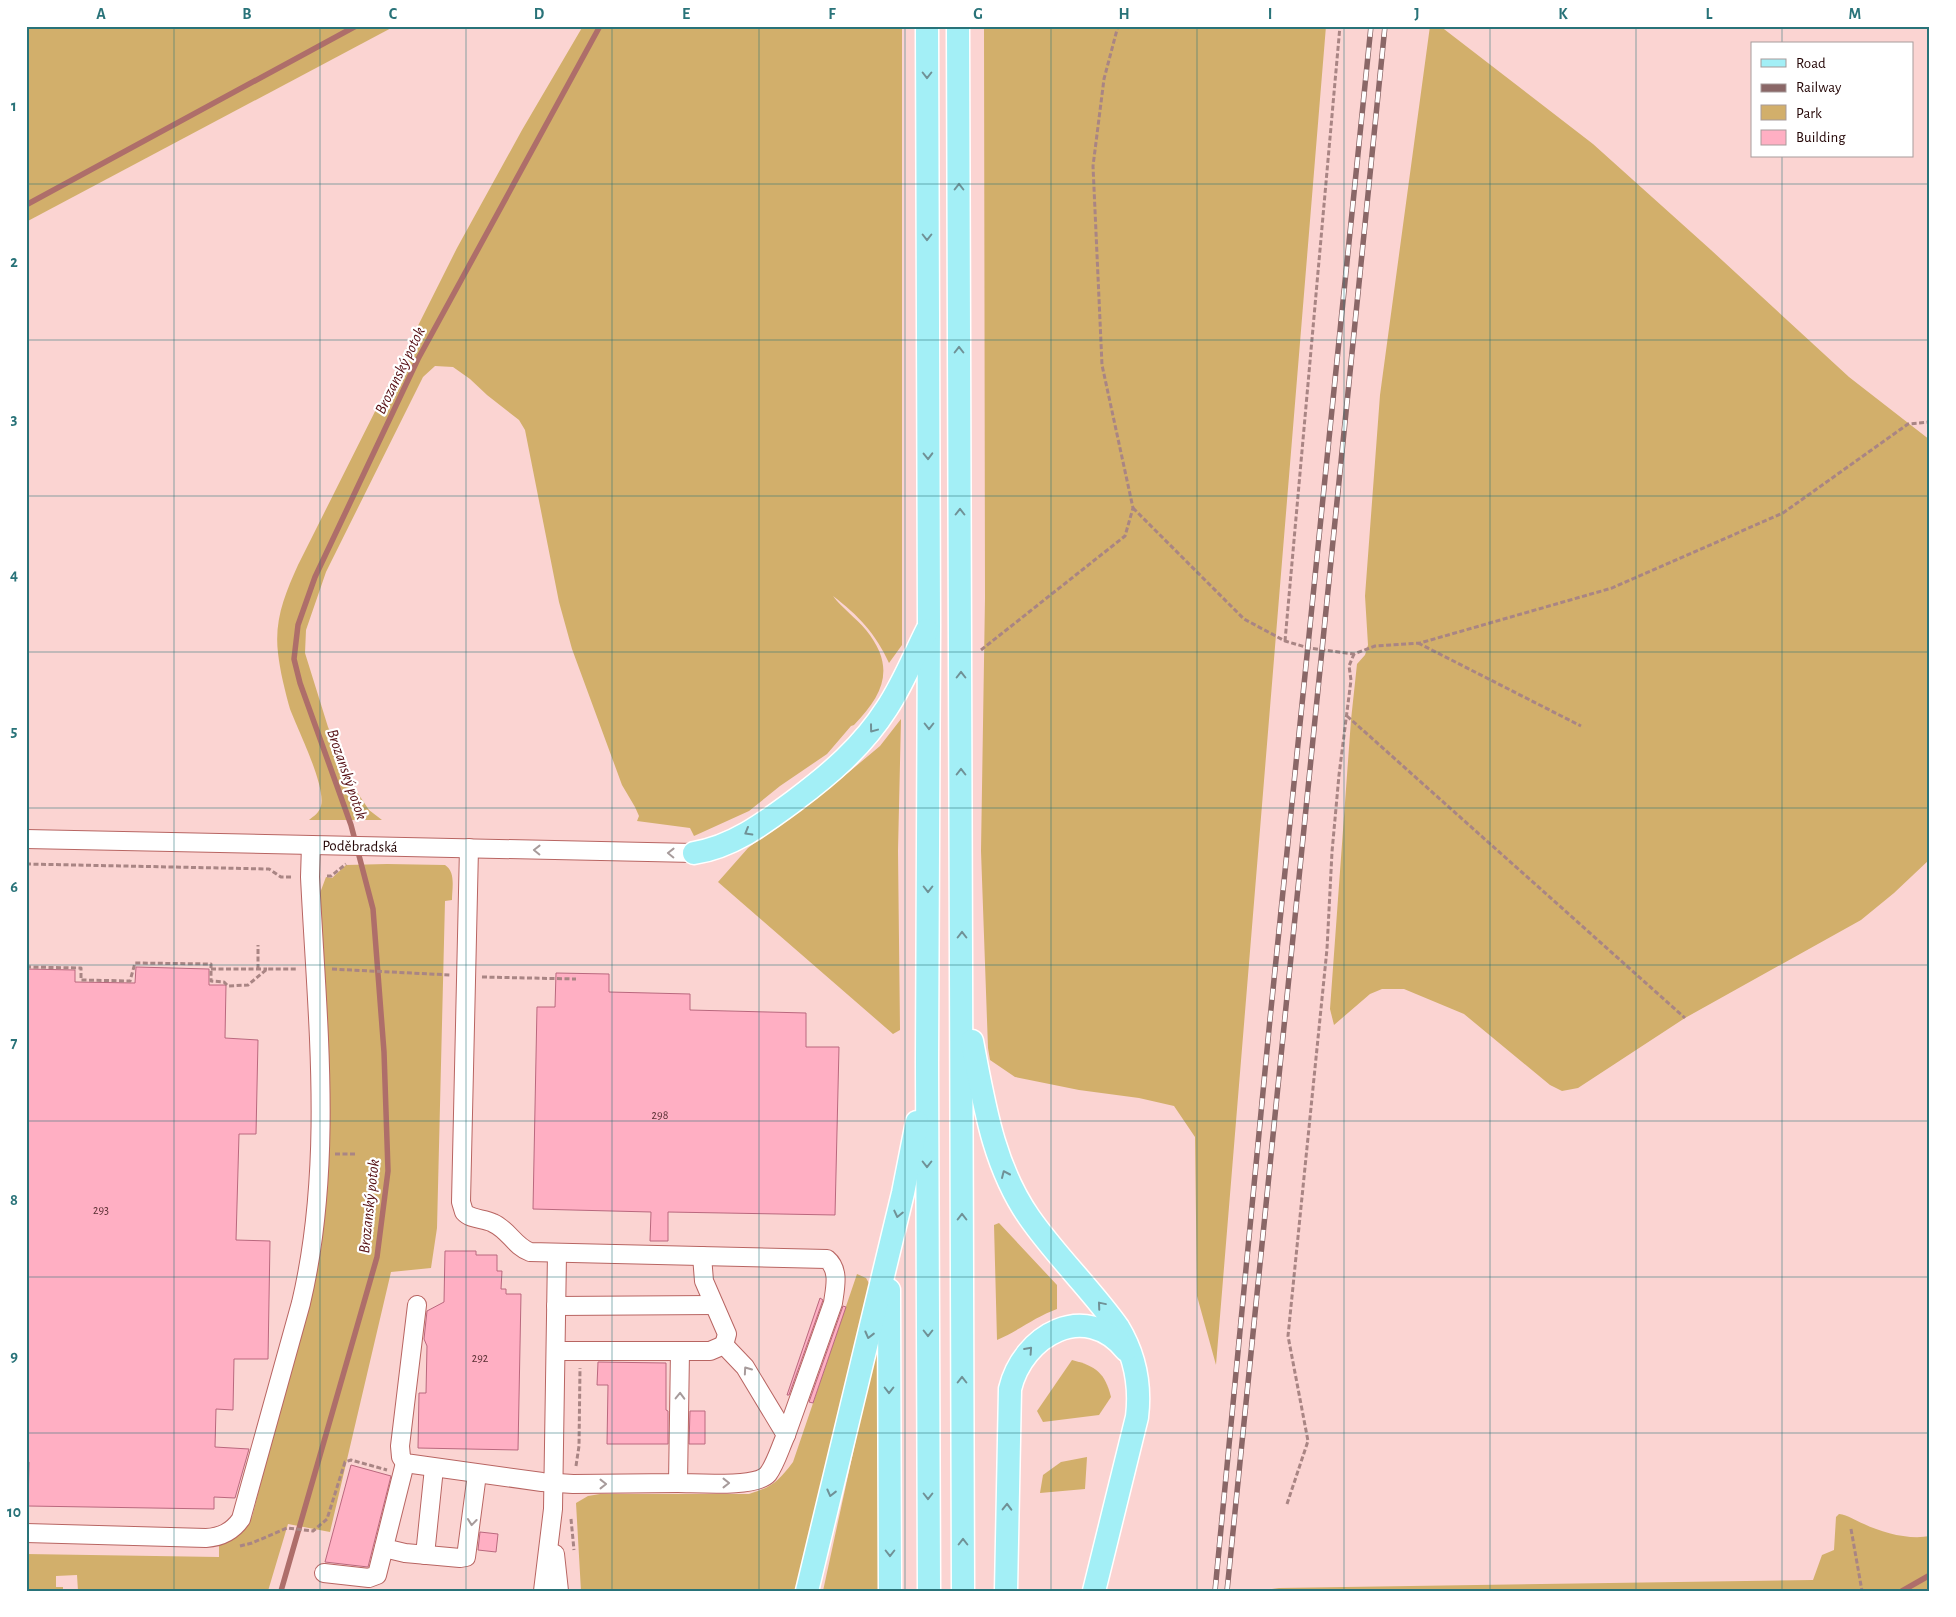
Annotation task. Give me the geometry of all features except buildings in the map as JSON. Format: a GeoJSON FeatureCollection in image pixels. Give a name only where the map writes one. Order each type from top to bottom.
{"type":"FeatureCollection","features":[{"type":"Feature","properties":{"kind":"main road"},"geometry":{"type":"LineString","coordinates":[[927,26],[929,1591]]}},
{"type":"Feature","properties":{"kind":"main road"},"geometry":{"type":"LineString","coordinates":[[958,26],[963,1591]]}},
{"type":"Feature","properties":{"kind":"main road"},"geometry":{"type":"LineString","coordinates":[[694,853],[716,848],[749,832],[844,762],[860,746],[888,707],[929,625]]}},
{"type":"Feature","properties":{"kind":"main road"},"geometry":{"type":"LineString","coordinates":[[962,984],[987,1116],[998,1159],[1017,1199],[1034,1224],[1118,1327],[1132,1353],[1138,1378],[1137,1417],[1094,1591]]}},
{"type":"Feature","properties":{"kind":"main road"},"geometry":{"type":"LineString","coordinates":[[807,1591],[910,1163],[927,1063]]}},
{"type":"Feature","properties":{"kind":"main road"},"geometry":{"type":"LineString","coordinates":[[888,1254],[890,1591]]}},
{"type":"Feature","properties":{"kind":"main road"},"geometry":{"type":"LineString","coordinates":[[1006,1591],[1010,1389],[1018,1365],[1030,1349],[1044,1336],[1055,1331],[1079,1327],[1103,1332],[1120,1344],[1129,1356],[1138,1378]]}},
{"type":"Feature","properties":{"kind":"street","name":"Poděbradská"},"geometry":{"type":"LineString","coordinates":[[26,840],[311,845],[346,854],[375,847],[694,853]]}},
{"type":"Feature","properties":{"kind":"street"},"geometry":{"type":"LineString","coordinates":[[26,1533],[206,1538],[221,1536],[233,1529],[242,1515],[309,1268],[316,1224],[320,1154],[321,1082],[310,877],[311,845]]}},
{"type":"Feature","properties":{"kind":"street"},"geometry":{"type":"LineString","coordinates":[[404,1468],[434,1468],[554,1483],[746,1483],[759,1481],[768,1474],[786,1435],[832,1303],[836,1281],[833,1265],[827,1259],[530,1252],[516,1245],[501,1227],[493,1222],[466,1215],[462,1208],[469,848]]}},
{"type":"Feature","properties":{"kind":"street"},"geometry":{"type":"LineString","coordinates":[[557,1254],[553,1509],[559,1591]]}},
{"type":"Feature","properties":{"kind":"street"},"geometry":{"type":"LineString","coordinates":[[556,1351],[710,1350],[724,1345],[727,1338],[726,1328],[704,1281],[702,1256]]}},
{"type":"Feature","properties":{"kind":"street"},"geometry":{"type":"LineString","coordinates":[[324,1573],[374,1578],[378,1574],[404,1468],[400,1457],[400,1446],[417,1305]]}},
{"type":"Feature","properties":{"kind":"street"},"geometry":{"type":"LineString","coordinates":[[556,1306],[714,1305]]}},
{"type":"Feature","properties":{"kind":"street"},"geometry":{"type":"LineString","coordinates":[[724,1345],[745,1367],[786,1435]]}},
{"type":"Feature","properties":{"kind":"street"},"geometry":{"type":"LineString","coordinates":[[678,1483],[680,1351]]}},
{"type":"Feature","properties":{"kind":"street"},"geometry":{"type":"LineString","coordinates":[[425,1555],[434,1468]]}},
{"type":"Feature","properties":{"kind":"street"},"geometry":{"type":"LineString","coordinates":[[384,1548],[404,1553],[466,1557],[477,1474]]}},
{"type":"Feature","properties":{"kind":"street"},"geometry":{"type":"LineString","coordinates":[[543,1591],[553,1509]]}},
{"type":"Feature","properties":{"kind":"path"},"geometry":{"type":"LineString","coordinates":[[961,666],[1125,536],[1133,508],[1102,364],[1093,166],[1104,79],[1118,26]]}},
{"type":"Feature","properties":{"kind":"path"},"geometry":{"type":"LineString","coordinates":[[1285,641],[1340,26]]}},
{"type":"Feature","properties":{"kind":"path"},"geometry":{"type":"LineString","coordinates":[[1133,508],[1244,620],[1285,641],[1309,648],[1354,654],[1375,646],[1418,643],[1612,588],[1783,513],[1908,424],[1930,422]]}},
{"type":"Feature","properties":{"kind":"path"},"geometry":{"type":"LineString","coordinates":[[1418,643],[1581,726]]}},
{"type":"Feature","properties":{"kind":"path"},"geometry":{"type":"LineString","coordinates":[[1287,1504],[1308,1441],[1288,1336],[1327,949],[1332,852],[1351,680],[1349,666],[1354,654]]}},
{"type":"Feature","properties":{"kind":"path"},"geometry":{"type":"LineString","coordinates":[[1347,716],[1684,1018]]}},
{"type":"Feature","properties":{"kind":"path"},"geometry":{"type":"LineString","coordinates":[[26,864],[269,869],[281,877],[310,877],[331,876],[346,854]]}},
{"type":"Feature","properties":{"kind":"path"},"geometry":{"type":"LineString","coordinates":[[258,945],[258,969]]}},
{"type":"Feature","properties":{"kind":"path"},"geometry":{"type":"LineString","coordinates":[[26,967],[81,968],[81,980],[130,980],[135,963],[211,964],[211,981],[224,982],[228,986],[248,986],[268,969]]}},
{"type":"Feature","properties":{"kind":"path"},"geometry":{"type":"LineString","coordinates":[[211,969],[315,968],[391,972]]}},
{"type":"Feature","properties":{"kind":"path"},"geometry":{"type":"LineString","coordinates":[[221,1536],[229,1545],[238,1547],[287,1528],[313,1531],[327,1519],[344,1462],[351,1460],[404,1468]]}},
{"type":"Feature","properties":{"kind":"path"},"geometry":{"type":"LineString","coordinates":[[1851,1529],[1862,1591]]}},
{"type":"Feature","properties":{"kind":"green space"},"geometry":{"type":"Polygon","coordinates":[[[26,26],[395,26],[26,222],[26,26]]]}},
{"type":"Feature","properties":{"kind":"green space"},"geometry":{"type":"Polygon","coordinates":[[[583,26],[902,26],[902,645],[889,663],[872,634],[850,610],[833,596],[866,630],[881,656],[883,668],[879,691],[864,714],[827,754],[780,786],[749,811],[694,836],[690,828],[637,821],[639,816],[622,785],[572,649],[559,602],[525,430],[519,420],[470,379],[453,367],[435,366],[423,377],[326,572],[306,630],[305,653],[328,727],[357,792],[369,810],[382,820],[309,820],[319,811],[321,797],[315,772],[290,709],[280,667],[277,641],[279,618],[285,597],[298,565],[457,248],[522,130],[583,26]]]}},
{"type":"Feature","properties":{"kind":"green space"},"geometry":{"type":"Polygon","coordinates":[[[984,26],[1326,26],[1216,1365],[1197,1296],[1195,1137],[1174,1106],[1139,1098],[1079,1090],[1015,1077],[990,1060],[981,851],[985,598],[984,26]]]}},
{"type":"Feature","properties":{"kind":"green space"},"geometry":{"type":"Polygon","coordinates":[[[1430,26],[1440,26],[1593,144],[1849,377],[1930,440],[1930,859],[1894,893],[1861,920],[1685,1018],[1578,1088],[1562,1091],[1550,1085],[1464,1014],[1404,989],[1382,989],[1370,994],[1334,1025],[1330,1009],[1351,720],[1357,664],[1365,655],[1368,645],[1365,596],[1380,395],[1430,26]]]}},
{"type":"Feature","properties":{"kind":"green space"},"geometry":{"type":"Polygon","coordinates":[[[901,719],[898,851],[900,1030],[893,1034],[718,882],[748,848],[849,772],[880,746],[901,719]]]}},
{"type":"Feature","properties":{"kind":"green space"},"geometry":{"type":"Polygon","coordinates":[[[346,865],[445,865],[452,876],[452,900],[445,901],[437,1228],[431,1268],[391,1272],[330,1532],[288,1524],[268,1591],[78,1591],[77,1575],[56,1576],[56,1587],[63,1587],[63,1591],[27,1591],[26,1554],[219,1557],[219,1543],[242,1531],[252,1517],[321,1250],[326,1197],[327,1037],[320,893],[326,877],[332,878],[346,865]]]}},
{"type":"Feature","properties":{"kind":"green space"},"geometry":{"type":"Polygon","coordinates":[[[999,1223],[1057,1285],[1057,1309],[997,1340],[994,1225],[999,1223]]]}},
{"type":"Feature","properties":{"kind":"green space"},"geometry":{"type":"Polygon","coordinates":[[[857,1274],[866,1278],[870,1285],[797,1591],[581,1591],[576,1503],[588,1496],[600,1494],[749,1494],[769,1486],[783,1474],[793,1462],[857,1274]]]}},
{"type":"Feature","properties":{"kind":"green space"},"geometry":{"type":"Polygon","coordinates":[[[879,1333],[879,1591],[823,1591],[879,1333]]]}},
{"type":"Feature","properties":{"kind":"green space"},"geometry":{"type":"Polygon","coordinates":[[[1072,1360],[1087,1365],[1098,1372],[1106,1382],[1111,1397],[1099,1415],[1043,1422],[1037,1411],[1072,1360]]]}},
{"type":"Feature","properties":{"kind":"green space"},"geometry":{"type":"Polygon","coordinates":[[[1087,1457],[1085,1489],[1040,1493],[1043,1475],[1061,1462],[1087,1457]]]}},
{"type":"Feature","properties":{"kind":"green space"},"geometry":{"type":"Polygon","coordinates":[[[1839,1514],[1896,1535],[1930,1536],[1930,1591],[1255,1591],[1279,1588],[1813,1580],[1822,1555],[1834,1550],[1836,1517],[1839,1514]]]}},
{"type":"Feature","properties":{"kind":"waterway"},"geometry":{"type":"LineString","coordinates":[[26,205],[356,26]]}},
{"type":"Feature","properties":{"kind":"waterway","name":"Brozanský potok"},"geometry":{"type":"LineString","coordinates":[[281,1591],[377,1257],[388,1171],[384,1052],[373,909],[351,825],[300,683],[294,659],[298,625],[315,577],[418,359],[600,26]]}},
{"type":"Feature","properties":{"kind":"waterway"},"geometry":{"type":"LineString","coordinates":[[1902,1591],[1930,1575]]}},
{"type":"Feature","properties":{"kind":"railway"},"geometry":{"type":"LineString","coordinates":[[1215,1591],[1270,1019],[1371,26]]}},
{"type":"Feature","properties":{"kind":"railway"},"geometry":{"type":"LineString","coordinates":[[1227,1591],[1385,26]]}}]}
